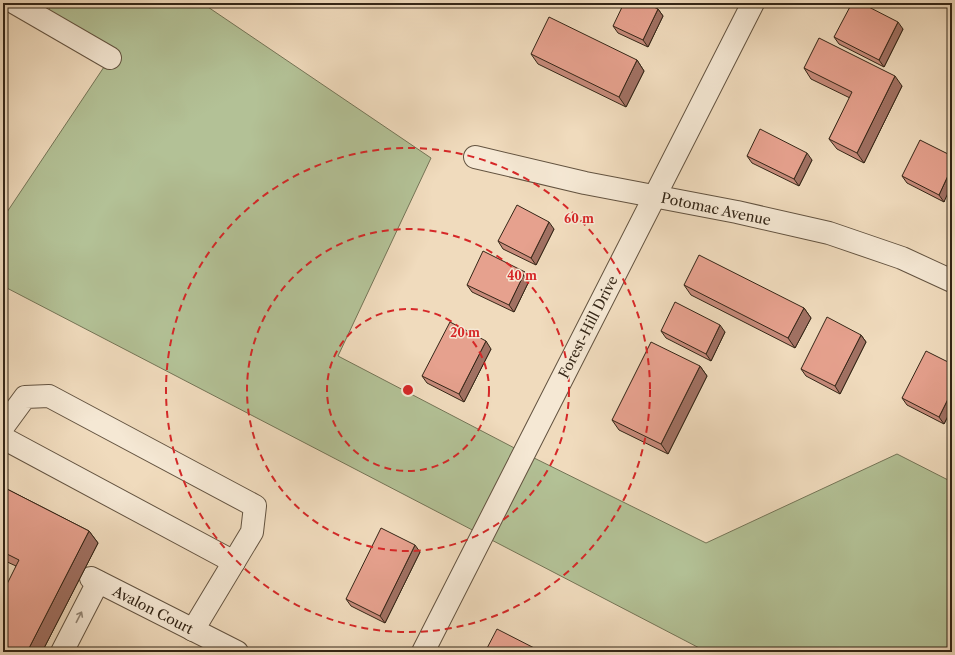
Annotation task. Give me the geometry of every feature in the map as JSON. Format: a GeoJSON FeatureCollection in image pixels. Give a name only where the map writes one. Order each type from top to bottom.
{"type":"FeatureCollection","features":[{"type":"Feature","properties":{"kind":"street"},"geometry":{"type":"LineString","coordinates":[[15,3],[110,58]]}},
{"type":"Feature","properties":{"kind":"street","name":"Forest-Hill Drive"},"geometry":{"type":"LineString","coordinates":[[423,652],[753,3]]}},
{"type":"Feature","properties":{"kind":"street","name":"Potomac Avenue"},"geometry":{"type":"LineString","coordinates":[[474,157],[585,183],[737,212],[829,234],[902,258],[952,281]]}},
{"type":"Feature","properties":{"kind":"street"},"geometry":{"type":"LineString","coordinates":[[3,428],[25,398],[49,396],[255,506],[252,532],[193,630]]}},
{"type":"Feature","properties":{"kind":"street"},"geometry":{"type":"LineString","coordinates":[[3,438],[234,562]]}},
{"type":"Feature","properties":{"kind":"street","name":"Avalon Court"},"geometry":{"type":"LineString","coordinates":[[62,652],[94,580],[236,652]]}},
{"type":"Feature","properties":{"kind":"green space"},"geometry":{"type":"Polygon","coordinates":[[[52,3],[202,3],[431,158],[338,356],[524,453],[706,543],[897,454],[952,482],[952,652],[707,652],[3,286],[3,218],[110,58],[44,19],[52,3]]]}},
{"type":"Feature","properties":{"kind":"building"},"geometry":{"type":"Polygon","coordinates":[[[624,3],[645,3],[658,9],[643,40],[613,26],[624,3]]]}},
{"type":"Feature","properties":{"kind":"building"},"geometry":{"type":"Polygon","coordinates":[[[852,3],[861,3],[898,22],[879,60],[834,37],[852,3]]]}},
{"type":"Feature","properties":{"kind":"building"},"geometry":{"type":"Polygon","coordinates":[[[549,17],[637,60],[619,97],[531,54],[549,17]]]}},
{"type":"Feature","properties":{"kind":"building"},"geometry":{"type":"Polygon","coordinates":[[[819,38],[895,76],[857,153],[829,139],[852,92],[804,68],[819,38]]]}},
{"type":"Feature","properties":{"kind":"building"},"geometry":{"type":"Polygon","coordinates":[[[760,129],[807,153],[794,179],[747,156],[760,129]]]}},
{"type":"Feature","properties":{"kind":"building"},"geometry":{"type":"Polygon","coordinates":[[[920,140],[952,156],[952,167],[939,195],[902,176],[920,140]]]}},
{"type":"Feature","properties":{"kind":"building"},"geometry":{"type":"Polygon","coordinates":[[[517,205],[549,222],[531,258],[498,241],[517,205]]]}},
{"type":"Feature","properties":{"kind":"building"},"geometry":{"type":"Polygon","coordinates":[[[483,251],[525,272],[509,305],[467,285],[483,251]]]}},
{"type":"Feature","properties":{"kind":"building"},"geometry":{"type":"Polygon","coordinates":[[[699,255],[804,308],[788,338],[684,285],[699,255]]]}},
{"type":"Feature","properties":{"kind":"building"},"geometry":{"type":"Polygon","coordinates":[[[675,302],[720,325],[706,354],[661,331],[675,302]]]}},
{"type":"Feature","properties":{"kind":"building"},"geometry":{"type":"Polygon","coordinates":[[[827,317],[861,335],[835,386],[801,369],[827,317]]]}},
{"type":"Feature","properties":{"kind":"building"},"geometry":{"type":"Polygon","coordinates":[[[450,322],[486,341],[459,394],[422,376],[450,322]]]}},
{"type":"Feature","properties":{"kind":"building"},"geometry":{"type":"Polygon","coordinates":[[[651,342],[700,366],[661,444],[612,420],[651,342]]]}},
{"type":"Feature","properties":{"kind":"building"},"geometry":{"type":"Polygon","coordinates":[[[926,351],[952,364],[952,391],[939,417],[902,398],[926,351]]]}},
{"type":"Feature","properties":{"kind":"building"},"geometry":{"type":"Polygon","coordinates":[[[3,487],[89,531],[27,652],[3,652],[3,592],[19,560],[3,552],[3,487]]]}},
{"type":"Feature","properties":{"kind":"building"},"geometry":{"type":"Polygon","coordinates":[[[381,528],[415,545],[380,616],[346,599],[381,528]]]}},
{"type":"Feature","properties":{"kind":"building"},"geometry":{"type":"Polygon","coordinates":[[[497,629],[542,652],[485,652],[497,629]]]}}]}
